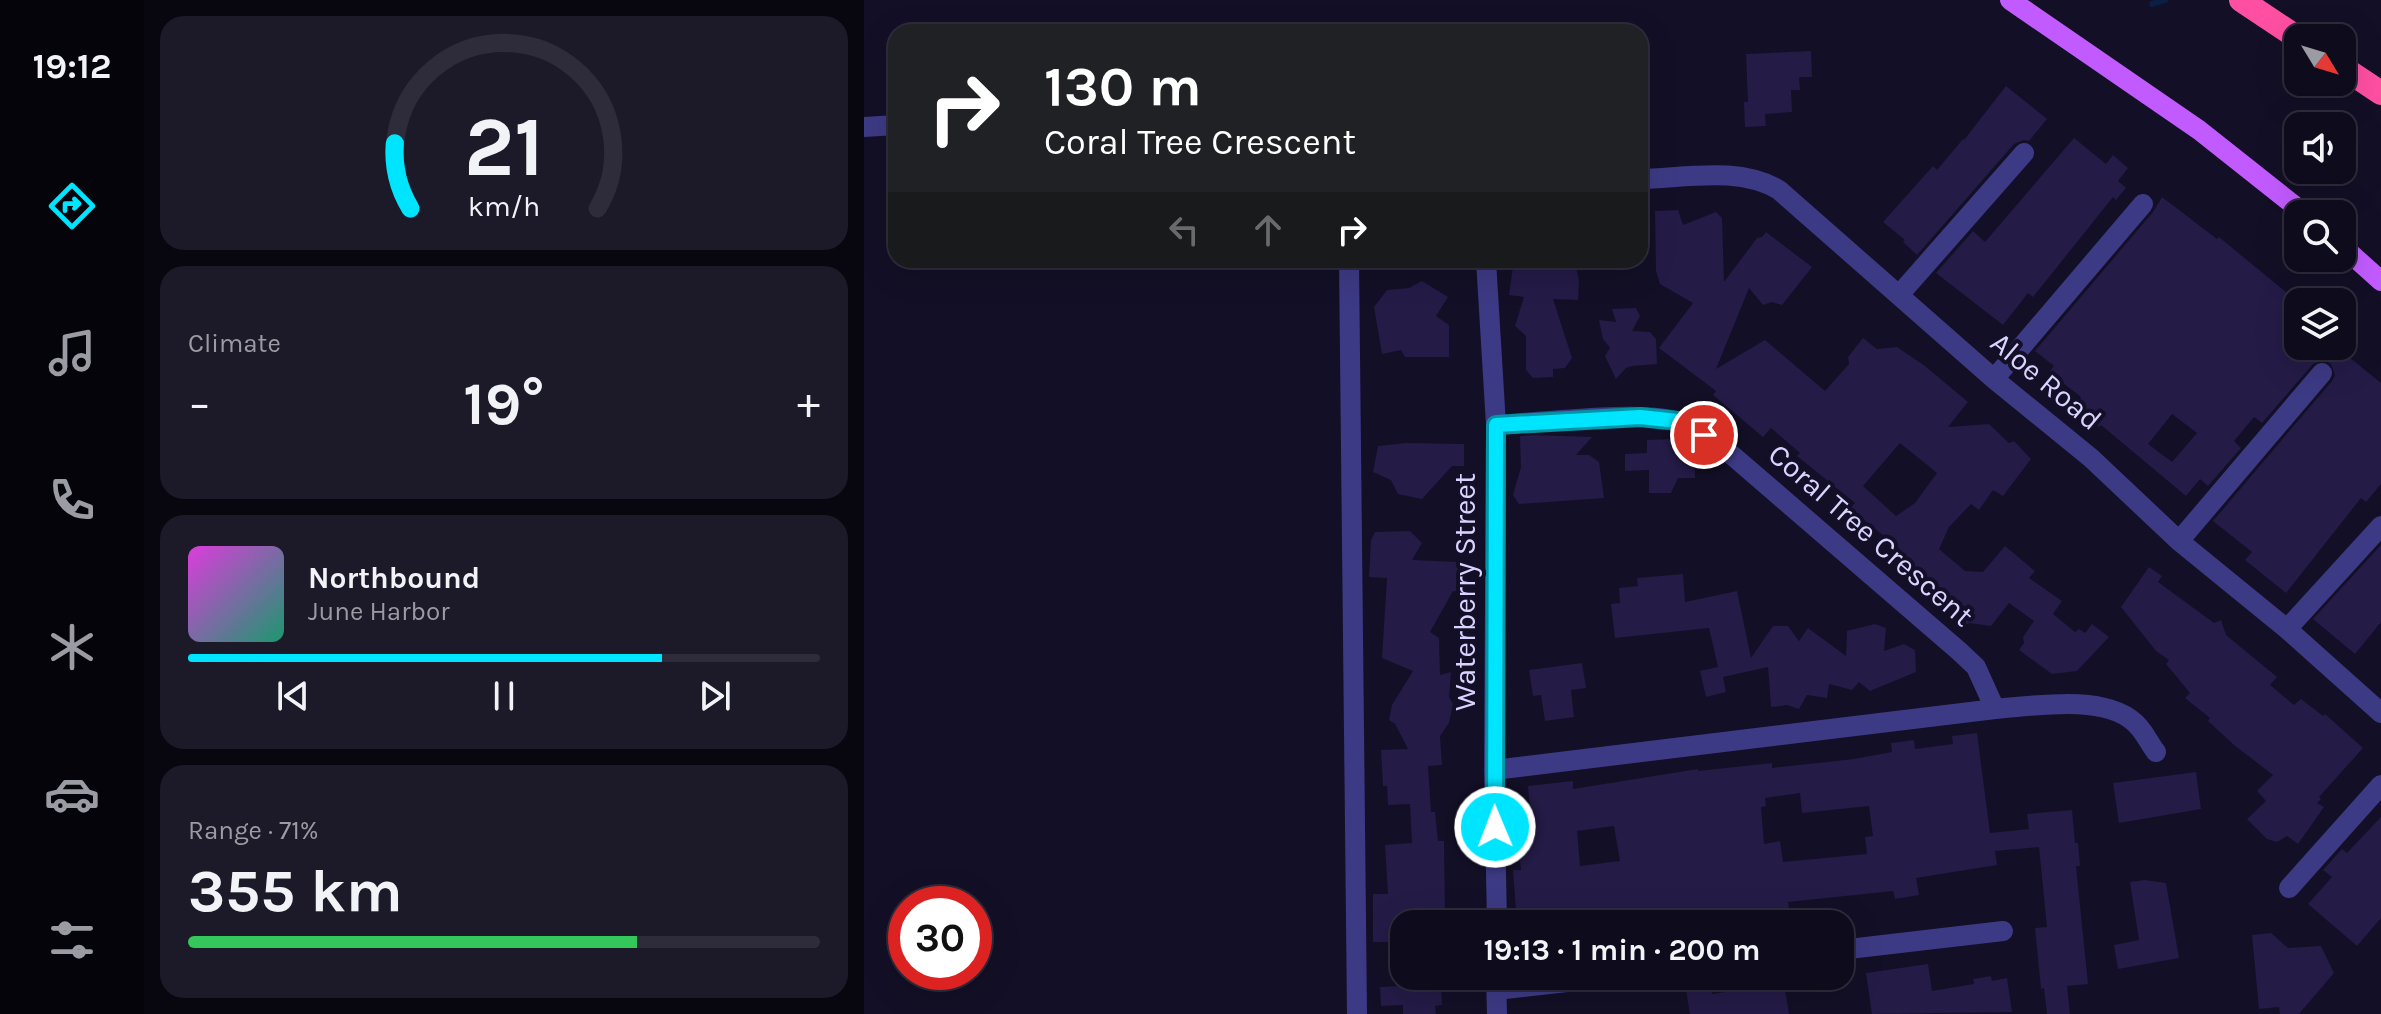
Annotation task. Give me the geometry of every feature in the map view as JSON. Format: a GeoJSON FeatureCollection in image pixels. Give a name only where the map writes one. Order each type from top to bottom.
{"type":"FeatureCollection","features":[{"type":"Feature","properties":{"kind":"highway"},"geometry":{"type":"LineString","coordinates":[[2241,0],[2284,29]]}},
{"type":"Feature","properties":{"kind":"highway"},"geometry":{"type":"LineString","coordinates":[[2356,76],[2381,93]]}},
{"type":"Feature","properties":{"kind":"main road"},"geometry":{"type":"LineString","coordinates":[[2010,0],[2199,130],[2287,200]]}},
{"type":"Feature","properties":{"kind":"main road"},"geometry":{"type":"LineString","coordinates":[[2356,259],[2381,281]]}},
{"type":"Feature","properties":{"kind":"street"},"geometry":{"type":"LineString","coordinates":[[864,127],[888,126]]}},
{"type":"Feature","properties":{"kind":"street"},"geometry":{"type":"LineString","coordinates":[[1899,295],[2024,153]]}},
{"type":"Feature","properties":{"kind":"street","name":"Aloe Road"},"geometry":{"type":"LineString","coordinates":[[1648,179],[1739,175],[1766,182],[1794,201],[1994,379],[2091,458],[2179,541],[2287,629],[2381,713]]}},
{"type":"Feature","properties":{"kind":"street"},"geometry":{"type":"LineString","coordinates":[[1994,379],[2143,204]]}},
{"type":"Feature","properties":{"kind":"street"},"geometry":{"type":"LineString","coordinates":[[1349,268],[1357,1014]]}},
{"type":"Feature","properties":{"kind":"street","name":"Waterberry Street"},"geometry":{"type":"LineString","coordinates":[[1486,268],[1496,425],[1494,770],[1497,910]]}},
{"type":"Feature","properties":{"kind":"street"},"geometry":{"type":"LineString","coordinates":[[2179,541],[2322,373]]}},
{"type":"Feature","properties":{"kind":"street","name":"Coral Tree Crescent"},"geometry":{"type":"LineString","coordinates":[[1496,425],[1640,417],[1678,421],[1704,435],[1733,456],[1976,667],[1995,709]]}},
{"type":"Feature","properties":{"kind":"street"},"geometry":{"type":"LineString","coordinates":[[2287,629],[2381,526]]}},
{"type":"Feature","properties":{"kind":"street"},"geometry":{"type":"LineString","coordinates":[[1494,770],[1995,709],[2076,704],[2110,709],[2134,722],[2156,752]]}},
{"type":"Feature","properties":{"kind":"street"},"geometry":{"type":"LineString","coordinates":[[2289,888],[2381,785]]}},
{"type":"Feature","properties":{"kind":"street"},"geometry":{"type":"LineString","coordinates":[[1854,948],[2003,931]]}},
{"type":"Feature","properties":{"kind":"street"},"geometry":{"type":"LineString","coordinates":[[1496,990],[1497,1014]]}},
{"type":"Feature","properties":{"kind":"building"},"geometry":{"type":"Polygon","coordinates":[[[1811,51],[1812,77],[1799,77],[1800,90],[1791,90],[1792,112],[1765,114],[1766,126],[1745,127],[1744,102],[1748,102],[1746,54],[1811,51]]]}},
{"type":"Feature","properties":{"kind":"building"},"geometry":{"type":"Polygon","coordinates":[[[2006,86],[2047,119],[2029,141],[2014,144],[1917,255],[1903,242],[1905,240],[1883,222],[1933,166],[1937,170],[2006,86]]]}},
{"type":"Feature","properties":{"kind":"building"},"geometry":{"type":"Polygon","coordinates":[[[2074,138],[2106,164],[2113,155],[2128,168],[2118,181],[2126,188],[2116,200],[2113,197],[2033,297],[2028,293],[2003,325],[1936,273],[1973,231],[1985,242],[2074,138]]]}},
{"type":"Feature","properties":{"kind":"building"},"geometry":{"type":"Polygon","coordinates":[[[2162,197],[2217,239],[2219,237],[2284,290],[2284,360],[2324,360],[2313,364],[2262,423],[2254,417],[2234,441],[2241,448],[2208,486],[2200,479],[2186,496],[2074,406],[2081,397],[2049,372],[2054,366],[2035,351],[2153,212],[2162,197]],[[2172,414],[2148,444],[2172,462],[2197,433],[2172,414]]]}},
{"type":"Feature","properties":{"kind":"building"},"geometry":{"type":"Polygon","coordinates":[[[1678,210],[1683,225],[1716,212],[1722,218],[1724,282],[1757,238],[1766,232],[1812,267],[1782,305],[1772,302],[1763,305],[1749,288],[1716,369],[1765,340],[1825,391],[1849,364],[1848,357],[1863,338],[1877,349],[1897,347],[1968,402],[1948,427],[1989,424],[2009,443],[2014,441],[2031,459],[2003,496],[1993,490],[1979,510],[1971,504],[1949,527],[1939,549],[1965,571],[1983,572],[2005,546],[2035,571],[2029,578],[2062,601],[2053,614],[2075,632],[2079,629],[2085,633],[2092,624],[2109,637],[2077,671],[2052,674],[2019,650],[2024,643],[2023,637],[2034,621],[2009,603],[1991,626],[1969,623],[1965,626],[1888,558],[1897,547],[1850,508],[1855,503],[1797,456],[1800,453],[1771,428],[1763,437],[1713,395],[1716,391],[1659,348],[1693,303],[1660,284],[1656,271],[1655,211],[1678,210]],[[1900,443],[1863,486],[1896,516],[1915,503],[1937,473],[1900,443]]]}},
{"type":"Feature","properties":{"kind":"building"},"geometry":{"type":"Polygon","coordinates":[[[1513,268],[1576,268],[1578,300],[1553,299],[1572,358],[1565,368],[1553,369],[1553,377],[1533,378],[1526,370],[1526,336],[1515,326],[1524,297],[1509,295],[1513,268]]]}},
{"type":"Feature","properties":{"kind":"building"},"geometry":{"type":"Polygon","coordinates":[[[1422,281],[1448,297],[1436,316],[1449,325],[1449,357],[1405,357],[1401,350],[1382,354],[1374,307],[1387,290],[1409,288],[1422,281]]]}},
{"type":"Feature","properties":{"kind":"building"},"geometry":{"type":"Polygon","coordinates":[[[1636,308],[1640,316],[1632,331],[1650,332],[1656,339],[1657,364],[1626,368],[1616,379],[1605,356],[1610,348],[1603,339],[1599,320],[1616,322],[1612,309],[1636,308]]]}},
{"type":"Feature","properties":{"kind":"building"},"geometry":{"type":"Polygon","coordinates":[[[2324,360],[2353,360],[2381,383],[2381,484],[2366,502],[2361,498],[2286,593],[2245,560],[2252,552],[2213,521],[2332,381],[2335,375],[2331,364],[2324,360]]]}},
{"type":"Feature","properties":{"kind":"building"},"geometry":{"type":"Polygon","coordinates":[[[1520,436],[1592,437],[1576,455],[1589,455],[1599,462],[1604,498],[1519,504],[1513,495],[1521,467],[1520,436]]]}},
{"type":"Feature","properties":{"kind":"building"},"geometry":{"type":"Polygon","coordinates":[[[1675,439],[1678,444],[1694,445],[1695,478],[1678,478],[1671,493],[1649,493],[1649,470],[1625,471],[1625,454],[1647,453],[1647,440],[1675,439]]]}},
{"type":"Feature","properties":{"kind":"building"},"geometry":{"type":"Polygon","coordinates":[[[1464,444],[1464,466],[1452,466],[1422,499],[1398,494],[1391,480],[1373,472],[1378,446],[1464,444]]]}},
{"type":"Feature","properties":{"kind":"building"},"geometry":{"type":"Polygon","coordinates":[[[1410,531],[1422,543],[1412,560],[1458,562],[1457,591],[1453,591],[1430,632],[1439,638],[1440,675],[1451,672],[1449,697],[1453,704],[1449,723],[1440,736],[1442,765],[1428,766],[1431,812],[1435,812],[1438,841],[1444,841],[1445,910],[1390,910],[1390,942],[1373,942],[1373,894],[1388,894],[1385,845],[1412,843],[1410,804],[1388,805],[1387,786],[1383,786],[1381,750],[1408,749],[1395,724],[1389,720],[1392,705],[1413,671],[1382,658],[1387,578],[1369,577],[1371,540],[1375,532],[1410,531]]]}},
{"type":"Feature","properties":{"kind":"building"},"geometry":{"type":"Polygon","coordinates":[[[2381,545],[2381,622],[2355,654],[2313,619],[2381,545]]]}},
{"type":"Feature","properties":{"kind":"building"},"geometry":{"type":"Polygon","coordinates":[[[2149,567],[2162,576],[2158,582],[2214,623],[2221,620],[2226,635],[2277,677],[2270,685],[2294,705],[2301,699],[2323,716],[2325,714],[2363,748],[2319,797],[2321,799],[2317,803],[2324,807],[2298,844],[2287,836],[2277,842],[2267,839],[2247,819],[2266,801],[2257,791],[2273,775],[2234,745],[2208,721],[2210,718],[2185,698],[2190,693],[2166,664],[2169,660],[2156,651],[2121,607],[2149,567]]]}},
{"type":"Feature","properties":{"kind":"building"},"geometry":{"type":"Polygon","coordinates":[[[1683,574],[1685,602],[1737,591],[1751,658],[1773,626],[1788,626],[1799,641],[1808,628],[1846,656],[1847,631],[1875,624],[1886,628],[1884,651],[1904,644],[1915,650],[1916,672],[1870,691],[1859,682],[1852,690],[1829,684],[1827,698],[1807,695],[1799,709],[1787,705],[1771,707],[1768,667],[1723,677],[1726,692],[1706,697],[1700,671],[1718,667],[1709,628],[1615,638],[1611,604],[1620,603],[1619,588],[1638,586],[1637,578],[1683,574]]]}},
{"type":"Feature","properties":{"kind":"building"},"geometry":{"type":"Polygon","coordinates":[[[1582,663],[1586,688],[1571,690],[1574,717],[1545,721],[1541,695],[1533,696],[1529,670],[1582,663]]]}},
{"type":"Feature","properties":{"kind":"building"},"geometry":{"type":"Polygon","coordinates":[[[1977,733],[1990,833],[2029,829],[2027,814],[2072,810],[2075,843],[2078,843],[2080,866],[2076,866],[2088,984],[2067,986],[2070,1014],[2047,1014],[2044,988],[2041,989],[2035,928],[2047,927],[2039,847],[1995,851],[1997,865],[1916,878],[1919,895],[1895,899],[1893,891],[1788,902],[1789,910],[1516,910],[1513,870],[1521,870],[1516,823],[1531,822],[1528,786],[1573,781],[1573,789],[1698,769],[1772,763],[1772,768],[1854,759],[1892,752],[1891,743],[1914,740],[1915,749],[1953,744],[1952,736],[1977,733]],[[1800,793],[1765,798],[1766,806],[1761,807],[1764,844],[1780,841],[1783,862],[1867,854],[1865,837],[1873,836],[1869,806],[1802,813],[1800,793]],[[1614,826],[1577,831],[1580,866],[1620,861],[1614,826]]]}},
{"type":"Feature","properties":{"kind":"building"},"geometry":{"type":"Polygon","coordinates":[[[2196,772],[2201,809],[2119,823],[2113,783],[2196,772]]]}},
{"type":"Feature","properties":{"kind":"building"},"geometry":{"type":"Polygon","coordinates":[[[2381,817],[2381,918],[2357,946],[2308,904],[2332,877],[2323,870],[2342,849],[2347,853],[2381,817]]]}},
{"type":"Feature","properties":{"kind":"building"},"geometry":{"type":"Polygon","coordinates":[[[2145,880],[2166,883],[2179,958],[2118,969],[2114,945],[2139,940],[2130,882],[2145,880]]]}},
{"type":"Feature","properties":{"kind":"building"},"geometry":{"type":"Polygon","coordinates":[[[2271,933],[2288,948],[2321,946],[2334,973],[2299,1014],[2280,1014],[2279,1007],[2259,1009],[2252,935],[2271,933]]]}},
{"type":"Feature","properties":{"kind":"building"},"geometry":{"type":"Polygon","coordinates":[[[1928,964],[1932,991],[1974,984],[1973,979],[1991,976],[1992,981],[2007,978],[2012,1012],[1872,1014],[1866,973],[1928,964]]]}},
{"type":"Feature","properties":{"kind":"building"},"geometry":{"type":"Polygon","coordinates":[[[1380,987],[1390,987],[1390,990],[1441,990],[1442,1005],[1435,1006],[1436,1014],[1403,1014],[1403,1005],[1381,1006],[1380,987]]]}},
{"type":"Feature","properties":{"kind":"building"},"geometry":{"type":"Polygon","coordinates":[[[1686,990],[1712,990],[1712,994],[1738,990],[1785,990],[1789,1014],[1690,1014],[1686,990]]]}},
{"type":"Feature","properties":{"kind":"waterway"},"geometry":{"type":"LineString","coordinates":[[2152,4],[2165,0]]}},
{"type":"Feature","properties":{"kind":"route"},"geometry":{"type":"LineString","coordinates":[[1495,827],[1496,425],[1640,417],[1678,421],[1704,435]]}}]}
